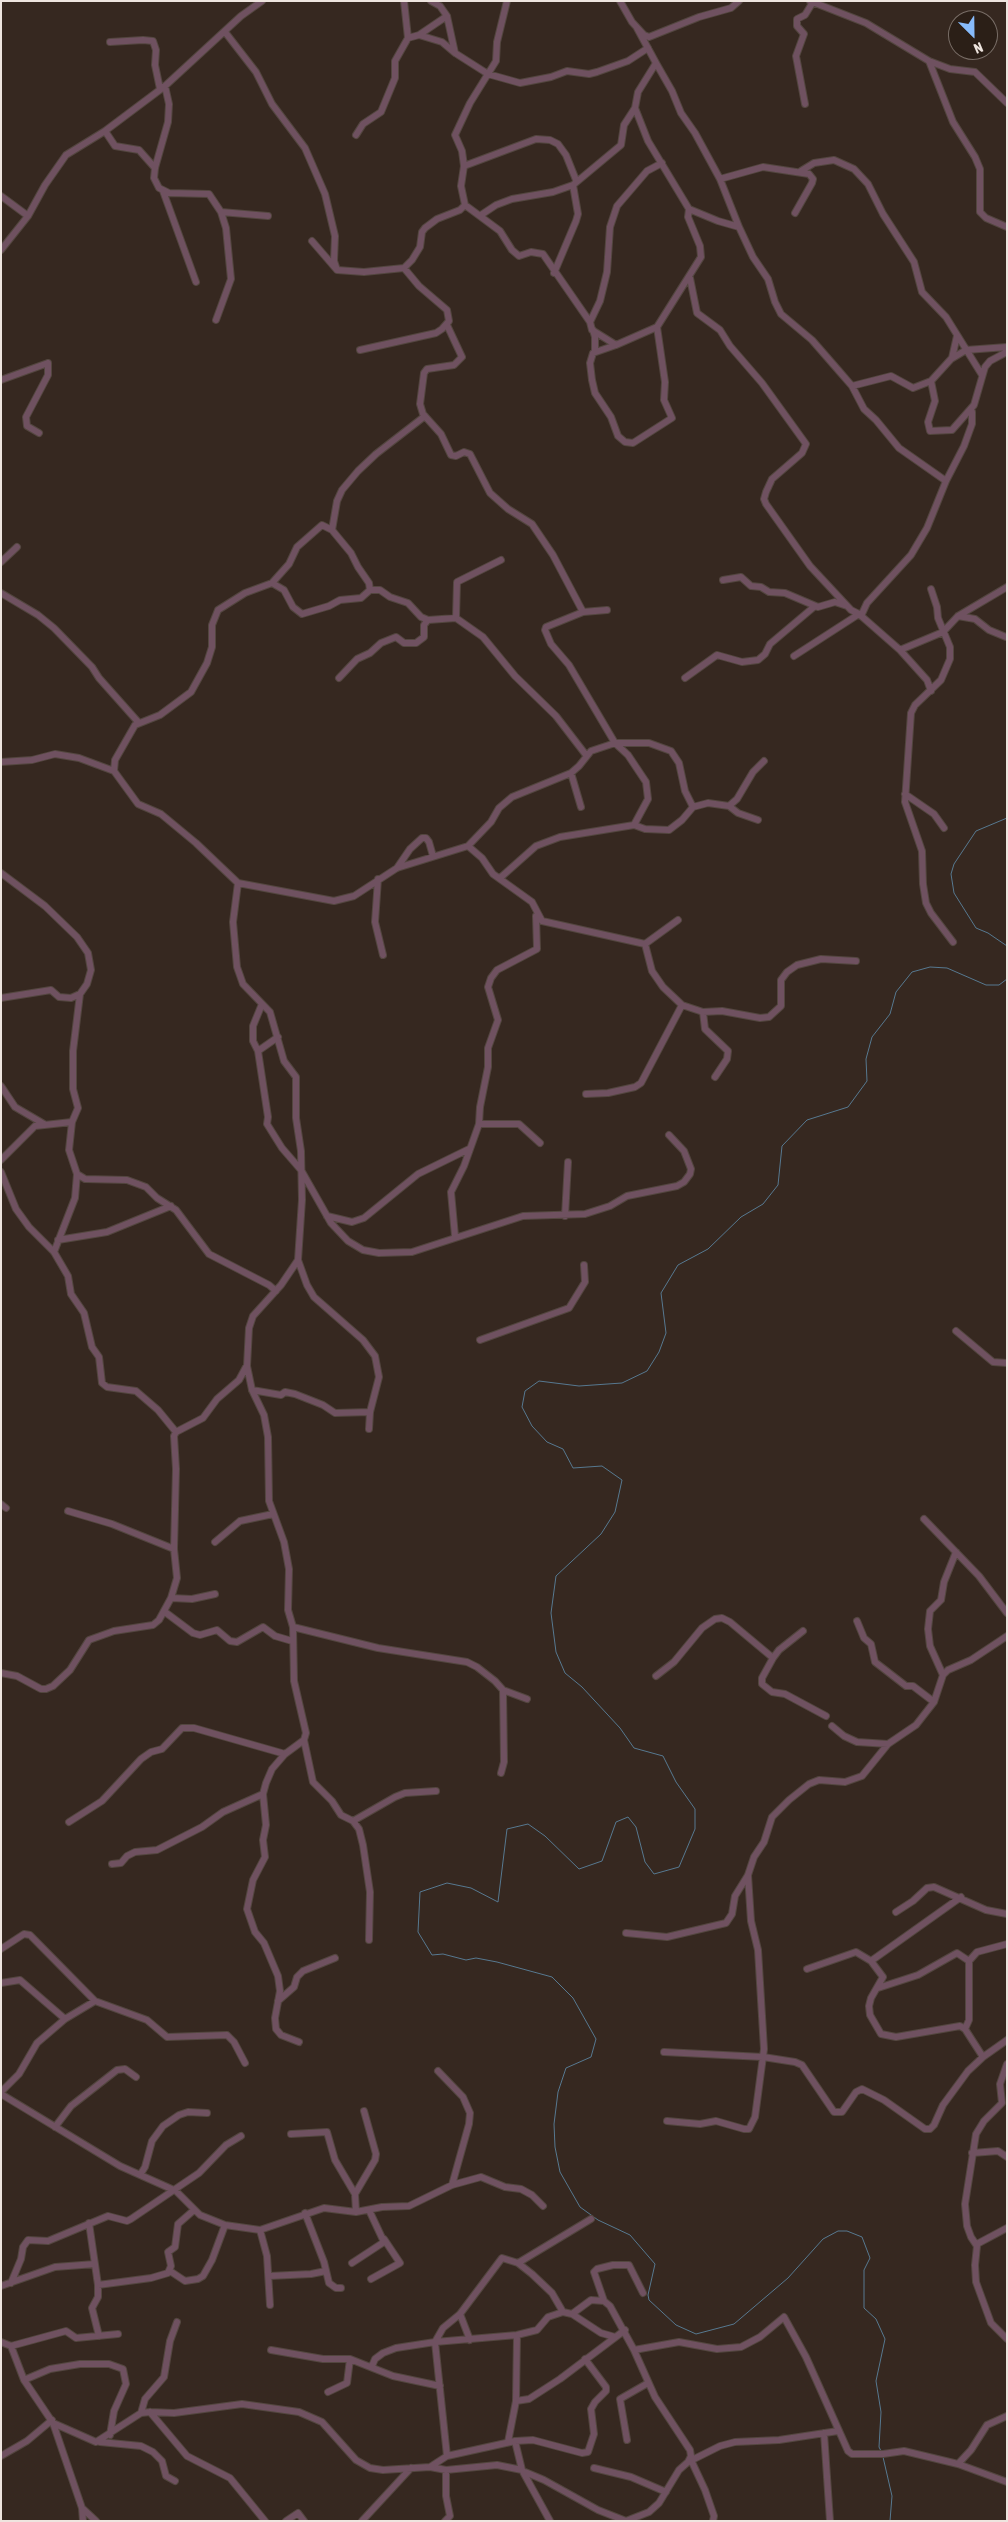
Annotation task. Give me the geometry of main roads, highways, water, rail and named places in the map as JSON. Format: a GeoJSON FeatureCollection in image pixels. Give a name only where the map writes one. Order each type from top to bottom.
{"type":"FeatureCollection","features":[{"type":"Feature","properties":{"kind":"waterway"},"geometry":{"type":"LineString","coordinates":[[1007,818],[976,831],[954,864],[951,874],[954,893],[976,928],[988,933],[1007,946]]}},
{"type":"Feature","properties":{"kind":"waterway"},"geometry":{"type":"LineString","coordinates":[[881,2451],[879,2447],[881,2412],[876,2381],[885,2339],[876,2319],[864,2308],[864,2270],[870,2258],[862,2237],[847,2231],[838,2231],[823,2239],[788,2278],[734,2324],[696,2334],[676,2325],[649,2300],[648,2295],[655,2264],[630,2235],[598,2220],[580,2207],[560,2172],[555,2147],[554,2124],[558,2092],[566,2068],[591,2057],[596,2039],[573,1998],[552,1977],[476,1958],[466,1960],[443,1954],[432,1955],[418,1932],[420,1892],[447,1883],[471,1888],[498,1902],[507,1829],[528,1824],[545,1836],[579,1869],[602,1861],[616,1822],[628,1817],[636,1827],[645,1862],[654,1874],[679,1867],[695,1829],[695,1809],[676,1782],[663,1756],[634,1748],[620,1728],[582,1687],[565,1673],[556,1652],[551,1613],[556,1576],[601,1534],[615,1512],[622,1480],[602,1466],[573,1468],[563,1449],[547,1442],[532,1426],[522,1407],[525,1391],[539,1381],[579,1386],[622,1383],[647,1371],[659,1352],[666,1333],[661,1293],[678,1265],[708,1249],[741,1217],[763,1204],[778,1185],[782,1146],[807,1120],[848,1107],[867,1081],[866,1059],[872,1037],[890,1014],[896,992],[912,972],[930,967],[947,968],[986,985],[999,985],[1007,979]]}},
{"type":"Feature","properties":{"kind":"waterway"},"geometry":{"type":"LineString","coordinates":[[883,2457],[892,2496],[890,2521]]}}]}
